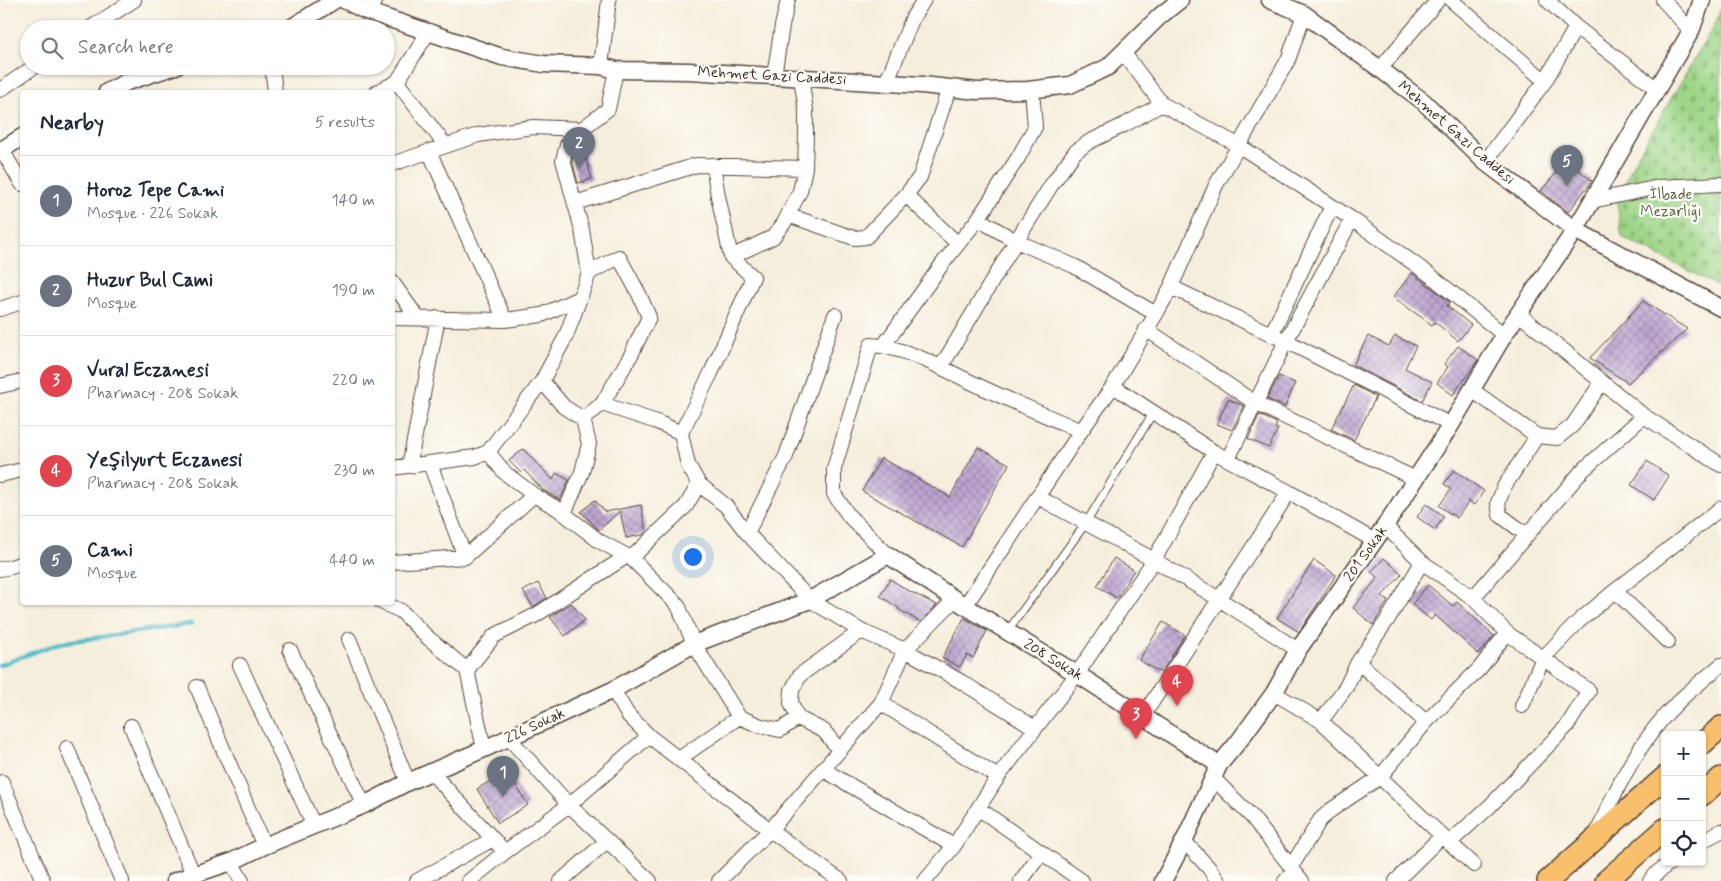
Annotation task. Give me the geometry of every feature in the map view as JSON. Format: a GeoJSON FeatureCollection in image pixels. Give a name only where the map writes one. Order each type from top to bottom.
{"type":"FeatureCollection","features":[{"type":"Feature","properties":{"kind":"main road"},"geometry":{"type":"LineString","coordinates":[[1706,740],[1721,727]]}},
{"type":"Feature","properties":{"kind":"main road"},"geometry":{"type":"LineString","coordinates":[[1706,791],[1721,778]]}},
{"type":"Feature","properties":{"kind":"main road"},"geometry":{"type":"LineString","coordinates":[[1548,881],[1661,781]]}},
{"type":"Feature","properties":{"kind":"main road"},"geometry":{"type":"LineString","coordinates":[[1606,881],[1661,833]]}},
{"type":"Feature","properties":{"kind":"street"},"geometry":{"type":"LineString","coordinates":[[103,20],[134,0]]}},
{"type":"Feature","properties":{"kind":"street"},"geometry":{"type":"LineString","coordinates":[[303,20],[335,0]]}},
{"type":"Feature","properties":{"kind":"street","name":"Mehmet Gazi Caddesi"},"geometry":{"type":"LineString","coordinates":[[344,0],[371,5],[429,31],[502,57],[544,64],[774,76],[977,91],[1032,89],[1070,85],[1108,67],[1160,16],[1180,0]]}},
{"type":"Feature","properties":{"kind":"street"},"geometry":{"type":"LineString","coordinates":[[395,468],[475,457],[488,452],[542,381],[566,336],[588,273],[582,230],[563,160],[567,145],[582,129],[608,109],[609,0]]}},
{"type":"Feature","properties":{"kind":"street"},"geometry":{"type":"LineString","coordinates":[[774,76],[788,0]]}},
{"type":"Feature","properties":{"kind":"street"},"geometry":{"type":"LineString","coordinates":[[886,83],[913,17],[924,0]]}},
{"type":"Feature","properties":{"kind":"street"},"geometry":{"type":"LineString","coordinates":[[1380,69],[1438,0]]}},
{"type":"Feature","properties":{"kind":"street"},"geometry":{"type":"LineString","coordinates":[[1451,0],[1544,81]]}},
{"type":"Feature","properties":{"kind":"street"},"geometry":{"type":"LineString","coordinates":[[1547,0],[1576,27],[1657,89]]}},
{"type":"Feature","properties":{"kind":"street"},"geometry":{"type":"LineString","coordinates":[[1664,0],[1691,31]]}},
{"type":"Feature","properties":{"kind":"street","name":"201 Sokak"},"geometry":{"type":"LineString","coordinates":[[1163,881],[1216,772],[1274,692],[1298,650],[1385,526],[1451,425],[1504,335],[1575,230],[1691,31],[1702,0]]}},
{"type":"Feature","properties":{"kind":"street","name":"Mehmet Gazi Caddesi"},"geometry":{"type":"LineString","coordinates":[[1280,2],[1304,14],[1424,102],[1485,162],[1575,230],[1721,308]]}},
{"type":"Feature","properties":{"kind":"street"},"geometry":{"type":"LineString","coordinates":[[719,881],[770,830],[881,703],[905,650],[960,602],[1038,497],[1113,386],[1171,287],[1216,185],[1288,60],[1304,14]]}},
{"type":"Feature","properties":{"kind":"street"},"geometry":{"type":"LineString","coordinates":[[1485,162],[1544,81],[1576,27]]}},
{"type":"Feature","properties":{"kind":"street"},"geometry":{"type":"LineString","coordinates":[[380,90],[397,82],[429,31]]}},
{"type":"Feature","properties":{"kind":"street"},"geometry":{"type":"LineString","coordinates":[[1124,52],[1162,104],[1238,145],[1352,219],[1430,275],[1504,335]]}},
{"type":"Feature","properties":{"kind":"street"},"geometry":{"type":"LineString","coordinates":[[0,90],[22,75]]}},
{"type":"Feature","properties":{"kind":"street"},"geometry":{"type":"LineString","coordinates":[[112,90],[126,82],[148,75]]}},
{"type":"Feature","properties":{"kind":"street"},"geometry":{"type":"LineString","coordinates":[[273,75],[275,90]]}},
{"type":"Feature","properties":{"kind":"street"},"geometry":{"type":"LineString","coordinates":[[731,257],[773,237],[788,215],[800,191],[805,168],[806,110],[801,78]]}},
{"type":"Feature","properties":{"kind":"street"},"geometry":{"type":"LineString","coordinates":[[397,82],[446,146]]}},
{"type":"Feature","properties":{"kind":"street"},"geometry":{"type":"LineString","coordinates":[[788,215],[854,238],[866,237],[906,195],[920,177],[949,88]]}},
{"type":"Feature","properties":{"kind":"street"},"geometry":{"type":"LineString","coordinates":[[884,345],[978,219],[1036,127],[1032,89]]}},
{"type":"Feature","properties":{"kind":"street"},"geometry":{"type":"LineString","coordinates":[[941,367],[1016,241],[1052,184],[1076,152],[1089,142],[1162,104]]}},
{"type":"Feature","properties":{"kind":"street"},"geometry":{"type":"LineString","coordinates":[[395,163],[478,135],[533,127],[582,129]]}},
{"type":"Feature","properties":{"kind":"street"},"geometry":{"type":"LineString","coordinates":[[20,138],[1,150],[20,181]]}},
{"type":"Feature","properties":{"kind":"street"},"geometry":{"type":"LineString","coordinates":[[429,152],[506,320]]}},
{"type":"Feature","properties":{"kind":"street"},"geometry":{"type":"LineString","coordinates":[[575,203],[698,165],[805,168]]}},
{"type":"Feature","properties":{"kind":"street"},"geometry":{"type":"LineString","coordinates":[[714,165],[718,196],[731,257],[753,277],[711,373],[682,433],[688,465],[699,484],[726,506],[747,533],[810,600],[861,631],[905,650],[960,681],[1035,728]]}},
{"type":"Feature","properties":{"kind":"street"},"geometry":{"type":"LineString","coordinates":[[1592,201],[1659,187],[1721,184]]}},
{"type":"Feature","properties":{"kind":"street"},"geometry":{"type":"LineString","coordinates":[[906,195],[958,244]]}},
{"type":"Feature","properties":{"kind":"street"},"geometry":{"type":"LineString","coordinates":[[1271,335],[1332,206]]}},
{"type":"Feature","properties":{"kind":"street"},"geometry":{"type":"LineString","coordinates":[[978,219],[1016,241],[1074,266],[1156,314]]}},
{"type":"Feature","properties":{"kind":"street"},"geometry":{"type":"LineString","coordinates":[[1228,460],[1286,341],[1352,219]]}},
{"type":"Feature","properties":{"kind":"street"},"geometry":{"type":"LineString","coordinates":[[583,419],[602,404],[631,355],[649,317],[619,257],[588,273]]}},
{"type":"Feature","properties":{"kind":"street"},"geometry":{"type":"LineString","coordinates":[[395,286],[417,317]]}},
{"type":"Feature","properties":{"kind":"street"},"geometry":{"type":"LineString","coordinates":[[1171,287],[1286,341],[1451,425]]}},
{"type":"Feature","properties":{"kind":"street"},"geometry":{"type":"LineString","coordinates":[[395,318],[506,320],[542,315],[579,298]]}},
{"type":"Feature","properties":{"kind":"street"},"geometry":{"type":"LineString","coordinates":[[0,309],[20,303]]}},
{"type":"Feature","properties":{"kind":"street"},"geometry":{"type":"LineString","coordinates":[[1519,314],[1644,416],[1721,465]]}},
{"type":"Feature","properties":{"kind":"street"},"geometry":{"type":"LineString","coordinates":[[747,533],[786,456],[835,315]]}},
{"type":"Feature","properties":{"kind":"street"},"geometry":{"type":"LineString","coordinates":[[409,466],[438,318]]}},
{"type":"Feature","properties":{"kind":"street"},"geometry":{"type":"LineString","coordinates":[[1146,329],[1255,403],[1416,479]]}},
{"type":"Feature","properties":{"kind":"street"},"geometry":{"type":"LineString","coordinates":[[888,555],[849,516],[834,494],[834,469],[871,345],[884,345],[941,367],[1081,431]]}},
{"type":"Feature","properties":{"kind":"street"},"geometry":{"type":"LineString","coordinates":[[0,386],[20,381]]}},
{"type":"Feature","properties":{"kind":"street"},"geometry":{"type":"LineString","coordinates":[[542,381],[564,407],[583,419],[589,444],[582,472],[564,514]]}},
{"type":"Feature","properties":{"kind":"street"},"geometry":{"type":"LineString","coordinates":[[1472,390],[1538,436],[1557,438],[1573,425],[1602,382]]}},
{"type":"Feature","properties":{"kind":"street"},"geometry":{"type":"LineString","coordinates":[[1113,386],[1214,452],[1375,541]]}},
{"type":"Feature","properties":{"kind":"street"},"geometry":{"type":"LineString","coordinates":[[602,404],[682,433]]}},
{"type":"Feature","properties":{"kind":"street"},"geometry":{"type":"LineString","coordinates":[[1473,598],[1582,470],[1644,416]]}},
{"type":"Feature","properties":{"kind":"street"},"geometry":{"type":"LineString","coordinates":[[1527,535],[1500,515],[1498,503],[1504,487],[1538,436]]}},
{"type":"Feature","properties":{"kind":"street"},"geometry":{"type":"LineString","coordinates":[[488,452],[504,473],[534,496],[564,514],[599,541],[629,557],[678,605],[694,644],[739,717],[761,726],[780,730],[798,718]]}},
{"type":"Feature","properties":{"kind":"street"},"geometry":{"type":"LineString","coordinates":[[926,881],[954,846],[998,777],[1077,674],[1154,560],[1214,452]]}},
{"type":"Feature","properties":{"kind":"street"},"geometry":{"type":"LineString","coordinates":[[430,464],[465,557]]}},
{"type":"Feature","properties":{"kind":"street"},"geometry":{"type":"LineString","coordinates":[[0,475],[20,470]]}},
{"type":"Feature","properties":{"kind":"street"},"geometry":{"type":"LineString","coordinates":[[467,670],[494,636],[536,615],[629,557],[686,506],[699,484]]}},
{"type":"Feature","properties":{"kind":"street"},"geometry":{"type":"LineString","coordinates":[[1143,716],[1289,492]]}},
{"type":"Feature","properties":{"kind":"street"},"geometry":{"type":"LineString","coordinates":[[395,562],[465,557],[534,496]]}},
{"type":"Feature","properties":{"kind":"street"},"geometry":{"type":"LineString","coordinates":[[1038,497],[1154,560],[1220,599],[1298,650]]}},
{"type":"Feature","properties":{"kind":"street"},"geometry":{"type":"LineString","coordinates":[[1522,706],[1543,658],[1579,621],[1615,590],[1721,508]]}},
{"type":"Feature","properties":{"kind":"street"},"geometry":{"type":"LineString","coordinates":[[1385,526],[1422,562],[1473,598],[1507,632],[1588,691],[1567,726],[1489,807],[1446,839],[1396,881]]}},
{"type":"Feature","properties":{"kind":"street","name":"226 Sokak"},"geometry":{"type":"LineString","coordinates":[[175,881],[231,862],[264,846],[364,805],[408,782],[484,750],[613,690],[694,644],[810,600],[888,555]]}},
{"type":"Feature","properties":{"kind":"street","name":"208 Sokak"},"geometry":{"type":"LineString","coordinates":[[888,555],[1007,632],[1143,716],[1216,772]]}},
{"type":"Feature","properties":{"kind":"street"},"geometry":{"type":"LineString","coordinates":[[1321,721],[1346,687],[1358,662],[1388,619],[1422,562]]}},
{"type":"Feature","properties":{"kind":"street"},"geometry":{"type":"LineString","coordinates":[[0,569],[11,568],[20,564]]}},
{"type":"Feature","properties":{"kind":"street"},"geometry":{"type":"LineString","coordinates":[[1615,590],[1668,642]]}},
{"type":"Feature","properties":{"kind":"street"},"geometry":{"type":"LineString","coordinates":[[388,605],[401,611],[427,637],[467,670],[484,750]]}},
{"type":"Feature","properties":{"kind":"street"},"geometry":{"type":"LineString","coordinates":[[839,750],[824,731],[798,718],[791,703],[792,690],[800,675],[861,631]]}},
{"type":"Feature","properties":{"kind":"street"},"geometry":{"type":"LineString","coordinates":[[1216,772],[1252,817],[1293,875],[1320,820],[1330,810],[1380,777],[1426,722],[1480,668],[1507,632]]}},
{"type":"Feature","properties":{"kind":"street"},"geometry":{"type":"LineString","coordinates":[[349,639],[408,782]]}},
{"type":"Feature","properties":{"kind":"street"},"geometry":{"type":"LineString","coordinates":[[290,650],[364,805]]}},
{"type":"Feature","properties":{"kind":"street"},"geometry":{"type":"LineString","coordinates":[[1358,662],[1426,722]]}},
{"type":"Feature","properties":{"kind":"street"},"geometry":{"type":"LineString","coordinates":[[240,665],[314,826]]}},
{"type":"Feature","properties":{"kind":"street"},"geometry":{"type":"LineString","coordinates":[[1595,839],[1622,780],[1643,744],[1679,701],[1721,665]]}},
{"type":"Feature","properties":{"kind":"street"},"geometry":{"type":"LineString","coordinates":[[197,686],[264,846]]}},
{"type":"Feature","properties":{"kind":"street"},"geometry":{"type":"LineString","coordinates":[[613,690],[628,715],[650,736],[770,830],[841,881]]}},
{"type":"Feature","properties":{"kind":"street"},"geometry":{"type":"LineString","coordinates":[[1274,692],[1321,721],[1474,865]]}},
{"type":"Feature","properties":{"kind":"street"},"geometry":{"type":"LineString","coordinates":[[881,703],[998,777]]}},
{"type":"Feature","properties":{"kind":"street"},"geometry":{"type":"LineString","coordinates":[[679,759],[739,717]]}},
{"type":"Feature","properties":{"kind":"street"},"geometry":{"type":"LineString","coordinates":[[130,726],[193,874]]}},
{"type":"Feature","properties":{"kind":"street"},"geometry":{"type":"LineString","coordinates":[[469,881],[569,805],[650,736]]}},
{"type":"Feature","properties":{"kind":"street"},"geometry":{"type":"LineString","coordinates":[[509,738],[569,805],[650,881]]}},
{"type":"Feature","properties":{"kind":"street"},"geometry":{"type":"LineString","coordinates":[[66,748],[122,881]]}},
{"type":"Feature","properties":{"kind":"street"},"geometry":{"type":"LineString","coordinates":[[824,770],[954,846]]}},
{"type":"Feature","properties":{"kind":"street"},"geometry":{"type":"LineString","coordinates":[[432,773],[505,852]]}},
{"type":"Feature","properties":{"kind":"street"},"geometry":{"type":"LineString","coordinates":[[2,782],[43,881]]}},
{"type":"Feature","properties":{"kind":"street"},"geometry":{"type":"LineString","coordinates":[[978,808],[1082,881]]}},
{"type":"Feature","properties":{"kind":"street"},"geometry":{"type":"LineString","coordinates":[[1706,839],[1721,830]]}},
{"type":"Feature","properties":{"kind":"street"},"geometry":{"type":"LineString","coordinates":[[417,881],[493,839]]}},
{"type":"Feature","properties":{"kind":"street"},"geometry":{"type":"LineString","coordinates":[[561,881],[607,841]]}},
{"type":"Feature","properties":{"kind":"street"},"geometry":{"type":"LineString","coordinates":[[1184,841],[1209,868],[1218,881]]}},
{"type":"Feature","properties":{"kind":"street"},"geometry":{"type":"LineString","coordinates":[[1020,881],[1041,853]]}},
{"type":"Feature","properties":{"kind":"street"},"geometry":{"type":"LineString","coordinates":[[231,862],[242,881]]}},
{"type":"Feature","properties":{"kind":"street"},"geometry":{"type":"LineString","coordinates":[[1650,881],[1666,866]]}},
{"type":"Feature","properties":{"kind":"lane"},"geometry":{"type":"LineString","coordinates":[[1007,632],[1086,523],[1153,413]]}},
{"type":"Feature","properties":{"kind":"green space","name":"İlbade Mezarlığı"},"geometry":{"type":"Polygon","coordinates":[[[1721,8],[1721,287],[1622,237],[1617,201],[1634,162],[1716,22],[1721,8]]]}},
{"type":"Feature","properties":{"kind":"building"},"geometry":{"type":"Polygon","coordinates":[[[584,152],[592,179],[578,183],[572,160],[573,155],[584,152]]]}},
{"type":"Feature","properties":{"kind":"building"},"geometry":{"type":"Polygon","coordinates":[[[1567,160],[1592,181],[1568,212],[1541,191],[1567,160]]]}},
{"type":"Feature","properties":{"kind":"building"},"geometry":{"type":"Polygon","coordinates":[[[1412,273],[1450,302],[1447,306],[1471,325],[1458,341],[1435,322],[1432,325],[1393,297],[1412,273]]]}},
{"type":"Feature","properties":{"kind":"building"},"geometry":{"type":"Polygon","coordinates":[[[1643,301],[1687,329],[1628,383],[1590,358],[1643,301]]]}},
{"type":"Feature","properties":{"kind":"building"},"geometry":{"type":"Polygon","coordinates":[[[1368,336],[1389,346],[1395,336],[1416,346],[1405,368],[1432,382],[1422,401],[1353,365],[1368,336]]]}},
{"type":"Feature","properties":{"kind":"building"},"geometry":{"type":"Polygon","coordinates":[[[1458,346],[1478,360],[1453,395],[1437,383],[1448,367],[1444,364],[1458,346]]]}},
{"type":"Feature","properties":{"kind":"building"},"geometry":{"type":"Polygon","coordinates":[[[1279,376],[1295,383],[1285,407],[1267,399],[1279,376]]]}},
{"type":"Feature","properties":{"kind":"building"},"geometry":{"type":"Polygon","coordinates":[[[1354,385],[1376,397],[1354,440],[1331,429],[1354,385]]]}},
{"type":"Feature","properties":{"kind":"building"},"geometry":{"type":"Polygon","coordinates":[[[1228,399],[1244,406],[1232,430],[1217,424],[1228,399]]]}},
{"type":"Feature","properties":{"kind":"building"},"geometry":{"type":"Polygon","coordinates":[[[1259,415],[1277,423],[1275,428],[1278,429],[1269,448],[1248,439],[1259,415]]]}},
{"type":"Feature","properties":{"kind":"building"},"geometry":{"type":"Polygon","coordinates":[[[978,447],[1009,464],[962,547],[862,491],[881,458],[950,497],[978,447]]]}},
{"type":"Feature","properties":{"kind":"building"},"geometry":{"type":"Polygon","coordinates":[[[523,449],[553,480],[556,473],[569,480],[560,500],[543,490],[524,470],[521,473],[509,461],[523,449]]]}},
{"type":"Feature","properties":{"kind":"building"},"geometry":{"type":"Polygon","coordinates":[[[1647,461],[1669,476],[1654,500],[1631,485],[1647,461]]]}},
{"type":"Feature","properties":{"kind":"building"},"geometry":{"type":"Polygon","coordinates":[[[1454,470],[1484,491],[1474,505],[1469,501],[1457,518],[1439,506],[1451,489],[1444,484],[1454,470]]]}},
{"type":"Feature","properties":{"kind":"building"},"geometry":{"type":"Polygon","coordinates":[[[595,500],[605,512],[641,505],[646,532],[642,535],[626,538],[620,511],[599,530],[581,512],[595,500]]]}},
{"type":"Feature","properties":{"kind":"building"},"geometry":{"type":"Polygon","coordinates":[[[1426,504],[1444,516],[1435,530],[1417,517],[1426,504]]]}},
{"type":"Feature","properties":{"kind":"building"},"geometry":{"type":"Polygon","coordinates":[[[1114,558],[1134,570],[1117,598],[1097,586],[1114,558]]]}},
{"type":"Feature","properties":{"kind":"building"},"geometry":{"type":"Polygon","coordinates":[[[1384,558],[1402,574],[1382,596],[1388,601],[1373,625],[1353,608],[1378,578],[1371,572],[1384,558]]]}},
{"type":"Feature","properties":{"kind":"building"},"geometry":{"type":"Polygon","coordinates":[[[1314,560],[1336,575],[1299,632],[1277,618],[1314,560]]]}},
{"type":"Feature","properties":{"kind":"building"},"geometry":{"type":"Polygon","coordinates":[[[890,579],[937,605],[920,622],[880,596],[890,579]]]}},
{"type":"Feature","properties":{"kind":"building"},"geometry":{"type":"Polygon","coordinates":[[[538,583],[547,598],[533,607],[523,591],[538,583]]]}},
{"type":"Feature","properties":{"kind":"building"},"geometry":{"type":"Polygon","coordinates":[[[1428,585],[1453,606],[1457,602],[1494,636],[1478,654],[1435,615],[1431,620],[1412,604],[1428,585]]]}},
{"type":"Feature","properties":{"kind":"building"},"geometry":{"type":"Polygon","coordinates":[[[571,603],[585,620],[565,636],[550,617],[571,603]]]}},
{"type":"Feature","properties":{"kind":"building"},"geometry":{"type":"Polygon","coordinates":[[[964,618],[987,631],[973,658],[967,655],[960,667],[942,658],[964,618]]]}},
{"type":"Feature","properties":{"kind":"building"},"geometry":{"type":"Polygon","coordinates":[[[1163,622],[1185,635],[1161,673],[1139,660],[1163,622]]]}},
{"type":"Feature","properties":{"kind":"building"},"geometry":{"type":"Polygon","coordinates":[[[507,771],[528,805],[498,823],[477,789],[507,771]]]}},
{"type":"Feature","properties":{"kind":"waterway"},"geometry":{"type":"LineString","coordinates":[[0,665],[59,643],[191,624]]}},
{"type":"Feature","properties":{"kind":"place","name":"Huzur Bul Cami"},"geometry":{"type":"Point","coordinates":[579,168]}},
{"type":"Feature","properties":{"kind":"place","name":"Cami"},"geometry":{"type":"Point","coordinates":[1567,186]}},
{"type":"Feature","properties":{"kind":"place","name":"Yeşilyurt Eczanesi"},"geometry":{"type":"Point","coordinates":[1177,706]}},
{"type":"Feature","properties":{"kind":"place","name":"Vural Eczanesi"},"geometry":{"type":"Point","coordinates":[1136,739]}},
{"type":"Feature","properties":{"kind":"place","name":"Horoz Tepe Cami"},"geometry":{"type":"Point","coordinates":[503,797]}}]}
